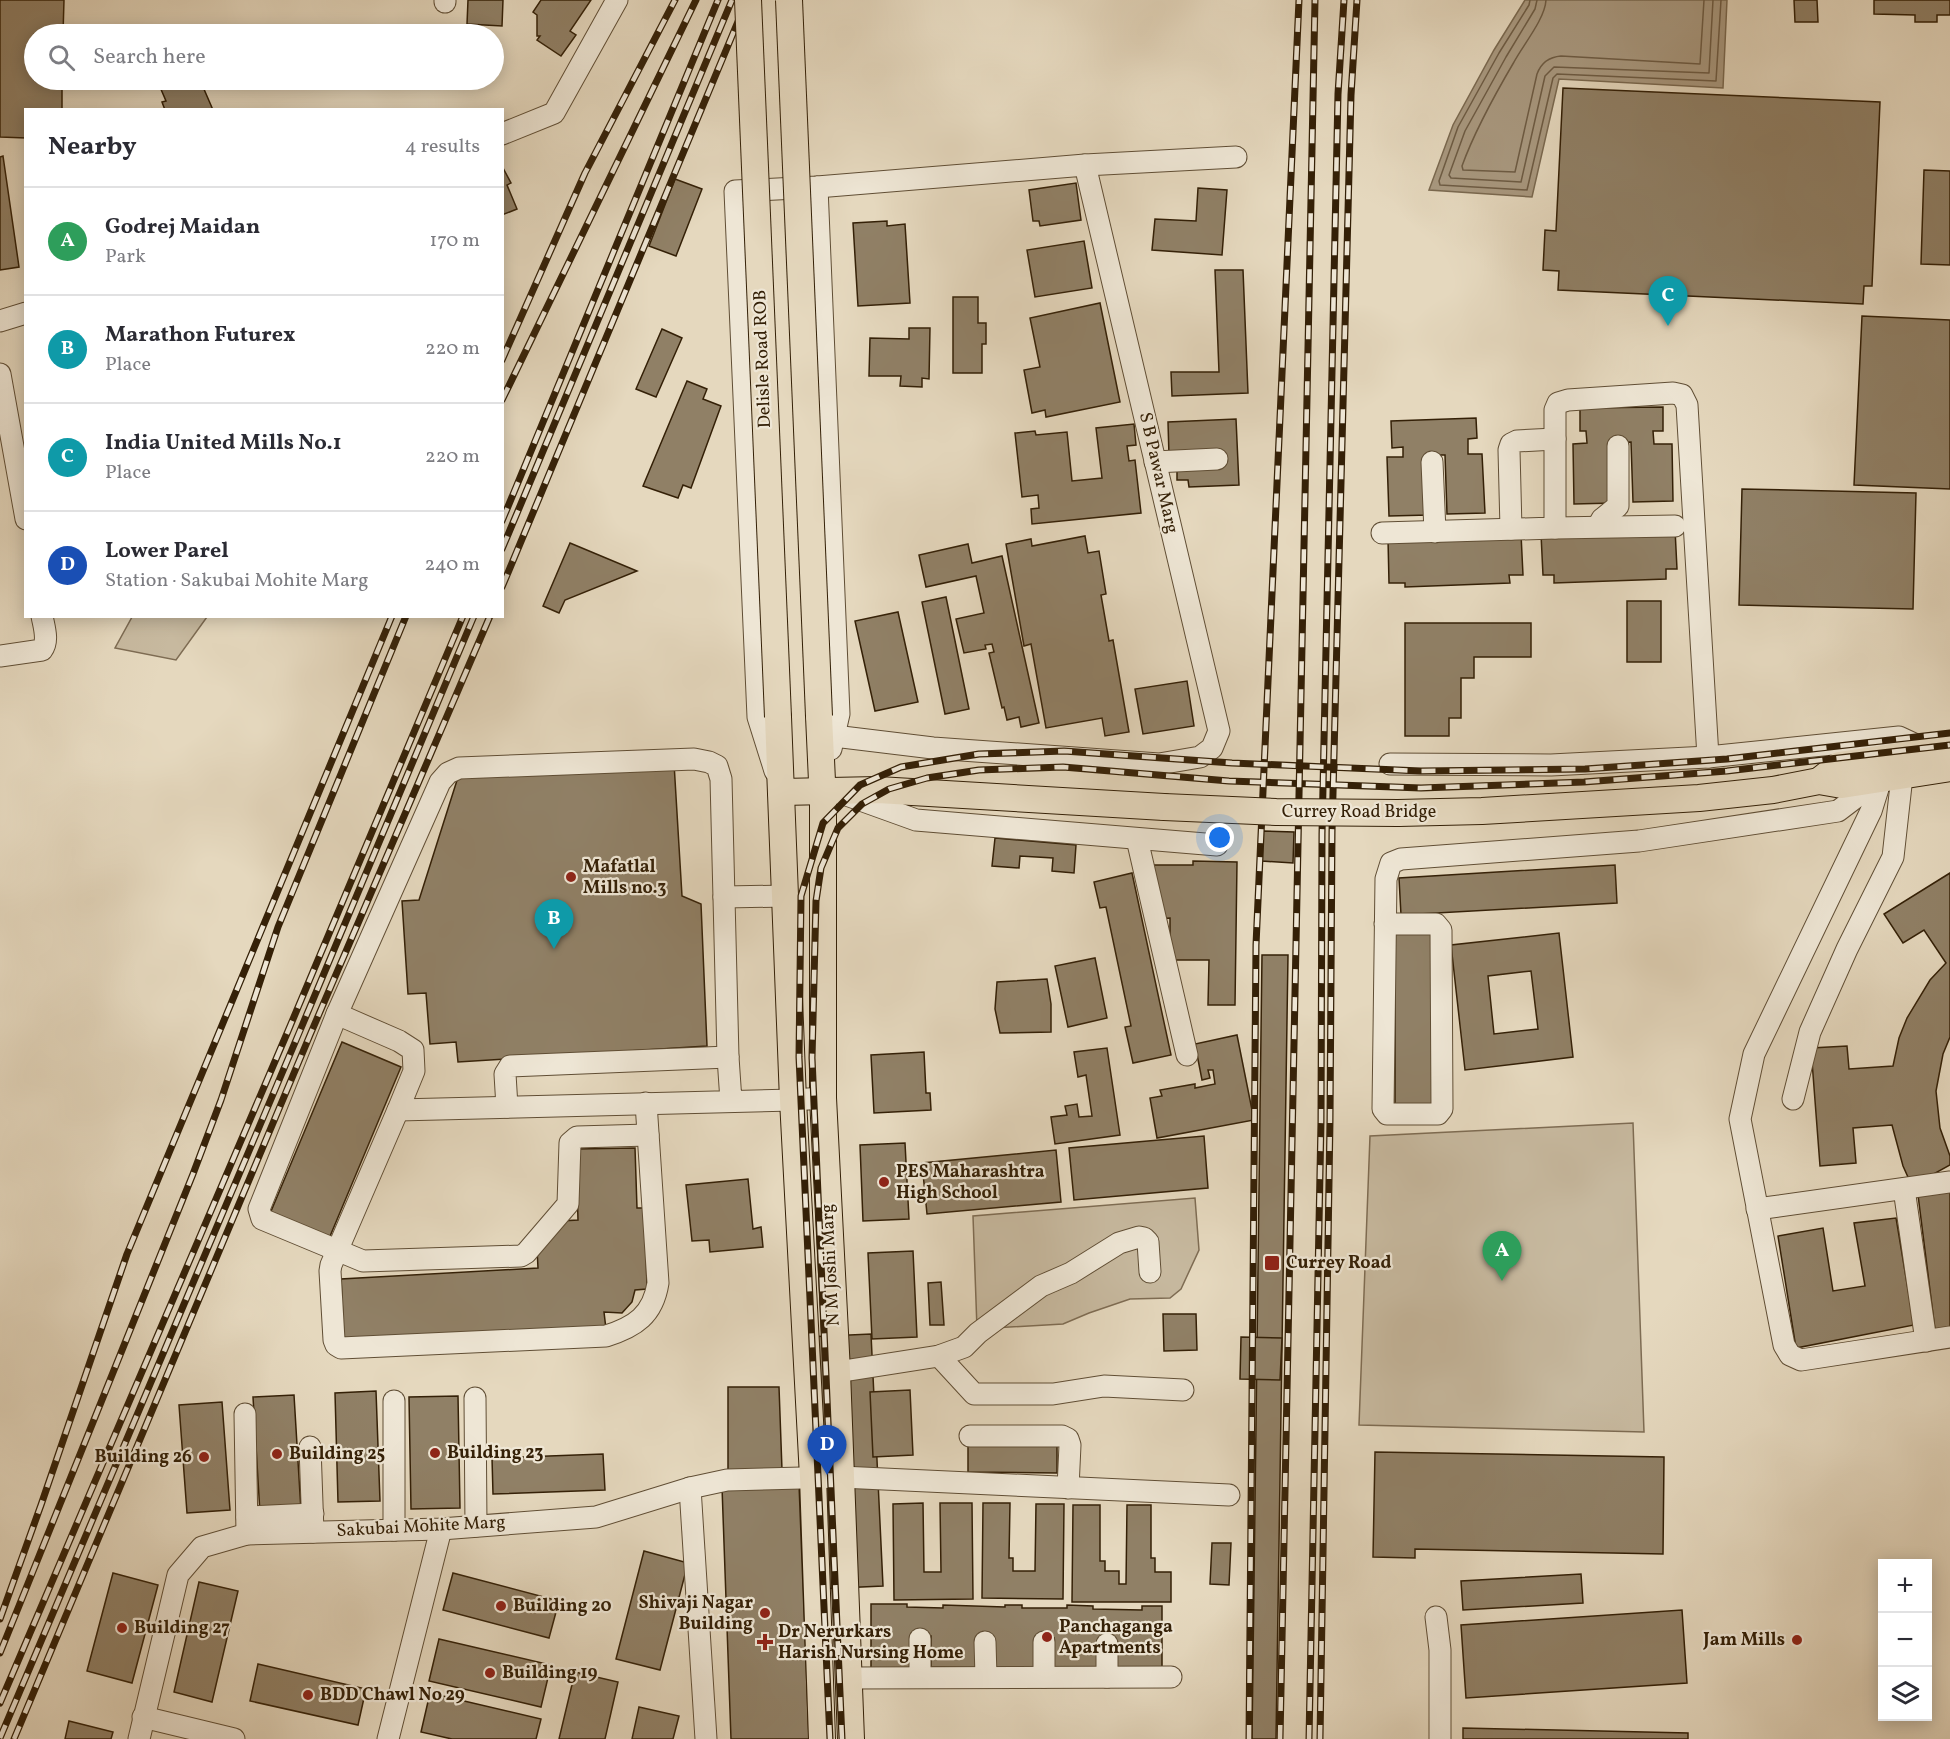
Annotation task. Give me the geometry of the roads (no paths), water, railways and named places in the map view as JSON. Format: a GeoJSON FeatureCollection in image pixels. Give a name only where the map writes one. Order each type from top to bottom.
{"type":"FeatureCollection","features":[{"type":"Feature","properties":{"kind":"main road","name":"Delisle Road ROB"},"geometry":{"type":"LineString","coordinates":[[748,0],[781,792]]}},
{"type":"Feature","properties":{"kind":"main road","name":"N M Joshi Marg"},"geometry":{"type":"LineString","coordinates":[[789,0],[819,716],[829,791],[823,1098],[837,1372],[851,1739]]}},
{"type":"Feature","properties":{"kind":"main road"},"geometry":{"type":"LineString","coordinates":[[1880,774],[1939,749]]}},
{"type":"Feature","properties":{"kind":"main road"},"geometry":{"type":"LineString","coordinates":[[1880,774],[1950,768]]}},
{"type":"Feature","properties":{"kind":"main road","name":"Currey Road Bridge"},"geometry":{"type":"LineString","coordinates":[[781,792],[878,790],[1276,812],[1398,813],[1482,811],[1699,798],[1773,790],[1819,781],[1842,785],[1880,774]]}},
{"type":"Feature","properties":{"kind":"main road","name":"N M Joshi Marg"},"geometry":{"type":"LineString","coordinates":[[781,792],[793,1100],[813,1477],[822,1739]]}},
{"type":"Feature","properties":{"kind":"street"},"geometry":{"type":"LineString","coordinates":[[504,133],[555,113],[617,0]]}},
{"type":"Feature","properties":{"kind":"street"},"geometry":{"type":"LineString","coordinates":[[781,792],[758,717],[735,191],[817,187],[1084,165],[1236,157]]}},
{"type":"Feature","properties":{"kind":"street","name":"S B Pawar Marg"},"geometry":{"type":"LineString","coordinates":[[834,736],[933,748],[1159,764],[1200,757],[1212,748],[1219,731],[1084,165]]}},
{"type":"Feature","properties":{"kind":"street"},"geometry":{"type":"LineString","coordinates":[[817,187],[839,714],[834,736],[829,791],[916,820],[1217,845]]}},
{"type":"Feature","properties":{"kind":"street"},"geometry":{"type":"LineString","coordinates":[[0,321],[24,314]]}},
{"type":"Feature","properties":{"kind":"street"},"geometry":{"type":"LineString","coordinates":[[0,374],[24,508]]}},
{"type":"Feature","properties":{"kind":"street"},"geometry":{"type":"LineString","coordinates":[[1555,528],[1556,410],[1558,403],[1568,400],[1673,393],[1682,395],[1687,405],[1708,757]]}},
{"type":"Feature","properties":{"kind":"street"},"geometry":{"type":"LineString","coordinates":[[1511,529],[1509,450],[1511,444],[1517,441],[1556,439]]}},
{"type":"Feature","properties":{"kind":"street"},"geometry":{"type":"LineString","coordinates":[[1598,526],[1602,519],[1618,506],[1618,446]]}},
{"type":"Feature","properties":{"kind":"street"},"geometry":{"type":"LineString","coordinates":[[1155,462],[1217,459]]}},
{"type":"Feature","properties":{"kind":"street"},"geometry":{"type":"LineString","coordinates":[[1432,462],[1435,532]]}},
{"type":"Feature","properties":{"kind":"street"},"geometry":{"type":"LineString","coordinates":[[1382,533],[1598,526],[1675,526]]}},
{"type":"Feature","properties":{"kind":"street"},"geometry":{"type":"LineString","coordinates":[[0,656],[42,650],[46,640],[42,618]]}},
{"type":"Feature","properties":{"kind":"street"},"geometry":{"type":"LineString","coordinates":[[1390,764],[1551,765],[1708,757],[1899,736],[1939,749]]}},
{"type":"Feature","properties":{"kind":"street"},"geometry":{"type":"LineString","coordinates":[[648,1134],[572,1139],[568,1204],[521,1256],[363,1261],[262,1219],[259,1209],[337,1014],[440,782],[448,773],[459,768],[694,759],[717,766],[721,779],[731,1101]]}},
{"type":"Feature","properties":{"kind":"street"},"geometry":{"type":"LineString","coordinates":[[1385,924],[1436,924],[1441,930],[1442,1109],[1438,1114],[1387,1114],[1383,1109],[1385,924],[1386,879],[1391,863],[1401,859],[1639,841],[1838,811],[1880,774]]}},
{"type":"Feature","properties":{"kind":"street"},"geometry":{"type":"LineString","coordinates":[[1793,1099],[1810,1032],[1893,857],[1880,774]]}},
{"type":"Feature","properties":{"kind":"street"},"geometry":{"type":"LineString","coordinates":[[1880,774],[1871,811],[1754,1054],[1740,1119],[1784,1345],[1790,1355],[1801,1360],[1950,1337]]}},
{"type":"Feature","properties":{"kind":"street"},"geometry":{"type":"LineString","coordinates":[[1137,839],[1188,1055]]}},
{"type":"Feature","properties":{"kind":"street"},"geometry":{"type":"LineString","coordinates":[[724,897],[785,896]]}},
{"type":"Feature","properties":{"kind":"street"},"geometry":{"type":"LineString","coordinates":[[337,1014],[399,1041],[413,1050],[414,1071],[336,1251],[330,1271],[334,1340],[341,1348],[606,1336],[636,1324],[644,1317],[656,1293],[658,1283],[646,1103]]}},
{"type":"Feature","properties":{"kind":"street"},"geometry":{"type":"LineString","coordinates":[[507,1107],[505,1074],[510,1066],[728,1057]]}},
{"type":"Feature","properties":{"kind":"street"},"geometry":{"type":"LineString","coordinates":[[398,1110],[823,1098]]}},
{"type":"Feature","properties":{"kind":"street"},"geometry":{"type":"LineString","coordinates":[[1757,1209],[1950,1182]]}},
{"type":"Feature","properties":{"kind":"street"},"geometry":{"type":"LineString","coordinates":[[1904,1189],[1926,1341]]}},
{"type":"Feature","properties":{"kind":"street"},"geometry":{"type":"LineString","coordinates":[[837,1372],[939,1356],[964,1347],[978,1333],[1041,1286],[1071,1274],[1119,1243],[1139,1237],[1144,1238],[1148,1242],[1150,1272]]}},
{"type":"Feature","properties":{"kind":"street"},"geometry":{"type":"LineString","coordinates":[[939,1356],[974,1394],[1053,1394],[1104,1386],[1183,1390]]}},
{"type":"Feature","properties":{"kind":"street"},"geometry":{"type":"LineString","coordinates":[[475,1398],[476,1526]]}},
{"type":"Feature","properties":{"kind":"street"},"geometry":{"type":"LineString","coordinates":[[394,1401],[394,1530]]}},
{"type":"Feature","properties":{"kind":"street"},"geometry":{"type":"LineString","coordinates":[[245,1414],[247,1526]]}},
{"type":"Feature","properties":{"kind":"street"},"geometry":{"type":"LineString","coordinates":[[970,1436],[1062,1436],[1068,1440],[1070,1445],[1068,1488]]}},
{"type":"Feature","properties":{"kind":"street"},"geometry":{"type":"LineString","coordinates":[[310,1447],[313,1523]]}},
{"type":"Feature","properties":{"kind":"street","name":"Sakubai Mohite Marg"},"geometry":{"type":"LineString","coordinates":[[139,1739],[178,1575],[202,1547],[247,1526],[313,1523],[394,1530],[441,1529],[596,1517],[690,1488],[727,1480],[813,1477],[1229,1495]]}},
{"type":"Feature","properties":{"kind":"street"},"geometry":{"type":"LineString","coordinates":[[690,1488],[706,1739]]}},
{"type":"Feature","properties":{"kind":"street"},"geometry":{"type":"LineString","coordinates":[[388,1739],[441,1529]]}},
{"type":"Feature","properties":{"kind":"street"},"geometry":{"type":"LineString","coordinates":[[1436,1617],[1440,1650],[1440,1739]]}},
{"type":"Feature","properties":{"kind":"street"},"geometry":{"type":"LineString","coordinates":[[920,1639],[920,1677]]}},
{"type":"Feature","properties":{"kind":"street"},"geometry":{"type":"LineString","coordinates":[[985,1642],[986,1677]]}},
{"type":"Feature","properties":{"kind":"street"},"geometry":{"type":"LineString","coordinates":[[1044,1642],[1044,1677]]}},
{"type":"Feature","properties":{"kind":"street"},"geometry":{"type":"LineString","coordinates":[[1107,1644],[1107,1677]]}},
{"type":"Feature","properties":{"kind":"street"},"geometry":{"type":"LineString","coordinates":[[849,1678],[1171,1677]]}},
{"type":"Feature","properties":{"kind":"street"},"geometry":{"type":"LineString","coordinates":[[143,1718],[234,1739]]}},
{"type":"Feature","properties":{"kind":"water"},"geometry":{"type":"Polygon","coordinates":[[[1525,0],[1727,0],[1723,88],[1559,79],[1532,197],[1429,190],[1453,125],[1494,50],[1525,0]]]}},
{"type":"Feature","properties":{"kind":"railway"},"geometry":{"type":"LineString","coordinates":[[504,355],[585,173],[675,0]]}},
{"type":"Feature","properties":{"kind":"railway"},"geometry":{"type":"LineString","coordinates":[[504,396],[696,0]]}},
{"type":"Feature","properties":{"kind":"railway"},"geometry":{"type":"LineString","coordinates":[[504,516],[718,0]]}},
{"type":"Feature","properties":{"kind":"railway"},"geometry":{"type":"LineString","coordinates":[[504,544],[732,0]]}},
{"type":"Feature","properties":{"kind":"railway"},"geometry":{"type":"LineString","coordinates":[[504,582],[747,0]]}},
{"type":"Feature","properties":{"kind":"railway"},"geometry":{"type":"LineString","coordinates":[[1249,1739],[1256,945],[1299,0]]}},
{"type":"Feature","properties":{"kind":"railway"},"geometry":{"type":"LineString","coordinates":[[1280,1739],[1315,0]]}},
{"type":"Feature","properties":{"kind":"railway"},"geometry":{"type":"LineString","coordinates":[[1309,1739],[1321,1121],[1322,834],[1338,94],[1344,0]]}},
{"type":"Feature","properties":{"kind":"railway"},"geometry":{"type":"LineString","coordinates":[[1320,1739],[1330,1120],[1332,832],[1351,95],[1357,0]]}},
{"type":"Feature","properties":{"kind":"railway"},"geometry":{"type":"LineString","coordinates":[[0,1619],[127,1254],[391,618]]}},
{"type":"Feature","properties":{"kind":"railway"},"geometry":{"type":"LineString","coordinates":[[0,1653],[193,1174],[221,1100],[278,927],[405,618]]}},
{"type":"Feature","properties":{"kind":"railway"},"geometry":{"type":"LineString","coordinates":[[0,1703],[462,618]]}},
{"type":"Feature","properties":{"kind":"railway"},"geometry":{"type":"LineString","coordinates":[[0,1738],[473,618]]}},
{"type":"Feature","properties":{"kind":"railway"},"geometry":{"type":"LineString","coordinates":[[14,1739],[310,1035],[489,618]]}},
{"type":"Feature","properties":{"kind":"railway"},"geometry":{"type":"LineString","coordinates":[[830,1739],[799,1057],[801,896],[823,823],[860,785],[901,767],[979,754],[1064,751],[1232,763],[1421,771],[1585,769],[1727,759],[1950,733]]}},
{"type":"Feature","properties":{"kind":"railway"},"geometry":{"type":"LineString","coordinates":[[842,1739],[812,1058],[816,901],[821,868],[838,828],[862,804],[889,789],[927,778],[979,770],[1063,767],[1229,781],[1421,788],[1584,782],[1727,771],[1950,745]]}},
{"type":"Feature","properties":{"kind":"place","name":"India United Mills No.1"},"geometry":{"type":"Point","coordinates":[1668,326]}},
{"type":"Feature","properties":{"kind":"place","name":"Mafatlal Mills no.3"},"geometry":{"type":"Point","coordinates":[571,877]}},
{"type":"Feature","properties":{"kind":"place","name":"Marathon Futurex"},"geometry":{"type":"Point","coordinates":[554,949]}},
{"type":"Feature","properties":{"kind":"place","name":"PES Maharashtra High School"},"geometry":{"type":"Point","coordinates":[884,1182]}},
{"type":"Feature","properties":{"kind":"place","name":"Currey Road"},"geometry":{"type":"Point","coordinates":[1272,1263]}},
{"type":"Feature","properties":{"kind":"place","name":"Godrej Maidan"},"geometry":{"type":"Point","coordinates":[1502,1281]}},
{"type":"Feature","properties":{"kind":"place","name":"Building 23"},"geometry":{"type":"Point","coordinates":[435,1453]}},
{"type":"Feature","properties":{"kind":"place","name":"Building 25"},"geometry":{"type":"Point","coordinates":[277,1454]}},
{"type":"Feature","properties":{"kind":"place","name":"Building 26"},"geometry":{"type":"Point","coordinates":[204,1457]}},
{"type":"Feature","properties":{"kind":"place","name":"Lower Parel"},"geometry":{"type":"Point","coordinates":[827,1475]}},
{"type":"Feature","properties":{"kind":"place","name":"Building 20"},"geometry":{"type":"Point","coordinates":[501,1606]}},
{"type":"Feature","properties":{"kind":"place","name":"Shivaji Nagar Building"},"geometry":{"type":"Point","coordinates":[765,1613]}},
{"type":"Feature","properties":{"kind":"place","name":"Building 27"},"geometry":{"type":"Point","coordinates":[122,1628]}},
{"type":"Feature","properties":{"kind":"place","name":"Panchaganga Apartments"},"geometry":{"type":"Point","coordinates":[1047,1637]}},
{"type":"Feature","properties":{"kind":"place","name":"Jam Mills"},"geometry":{"type":"Point","coordinates":[1797,1640]}},
{"type":"Feature","properties":{"kind":"place","name":"Dr Nerurkars Harish Nursing Home"},"geometry":{"type":"Point","coordinates":[765,1642]}},
{"type":"Feature","properties":{"kind":"place","name":"Building 19"},"geometry":{"type":"Point","coordinates":[490,1673]}},
{"type":"Feature","properties":{"kind":"place","name":"BDD Chawl No 29"},"geometry":{"type":"Point","coordinates":[308,1695]}}]}
